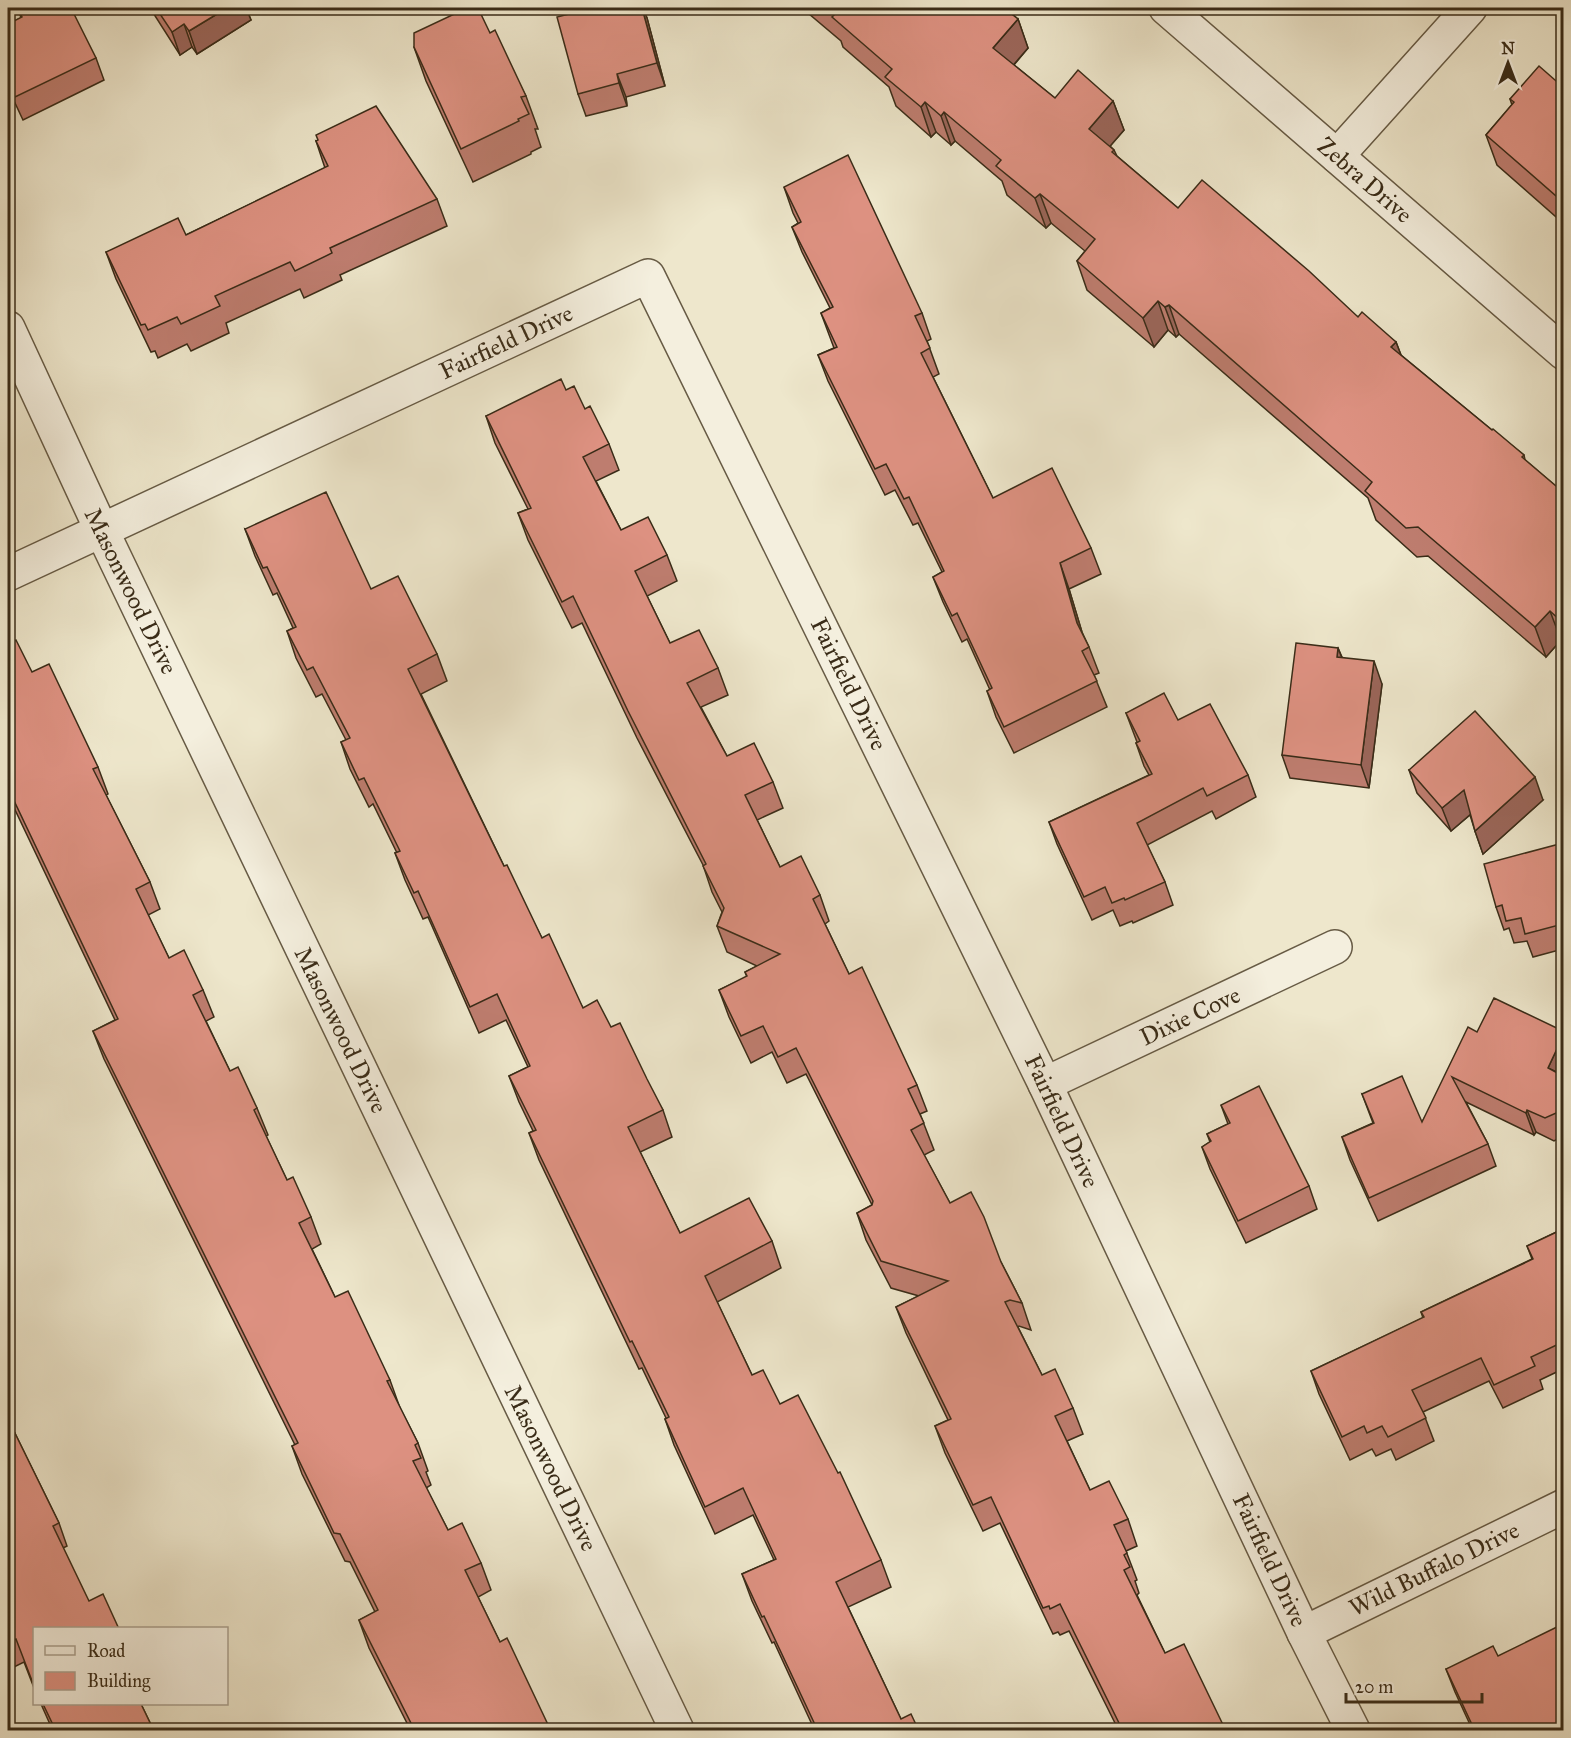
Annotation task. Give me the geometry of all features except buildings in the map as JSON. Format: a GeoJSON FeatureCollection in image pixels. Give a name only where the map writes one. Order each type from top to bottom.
{"type":"FeatureCollection","features":[{"type":"Feature","properties":{"kind":"street","name":"Zebra Drive"},"geometry":{"type":"LineString","coordinates":[[1166,8],[1563,353]]}},
{"type":"Feature","properties":{"kind":"street"},"geometry":{"type":"LineString","coordinates":[[1338,156],[1470,8]]}},
{"type":"Feature","properties":{"kind":"street","name":"Fairfield Drive"},"geometry":{"type":"LineString","coordinates":[[8,574],[648,276],[1045,1084],[1304,1633],[1353,1731]]}},
{"type":"Feature","properties":{"kind":"street","name":"Masonwood Drive"},"geometry":{"type":"LineString","coordinates":[[8,328],[101,529],[678,1731]]}},
{"type":"Feature","properties":{"kind":"street","name":"Dixie Cove"},"geometry":{"type":"LineString","coordinates":[[1045,1084],[1335,947]]}},
{"type":"Feature","properties":{"kind":"street","name":"Wild Buffalo Drive"},"geometry":{"type":"LineString","coordinates":[[1304,1633],[1563,1506]]}}]}
